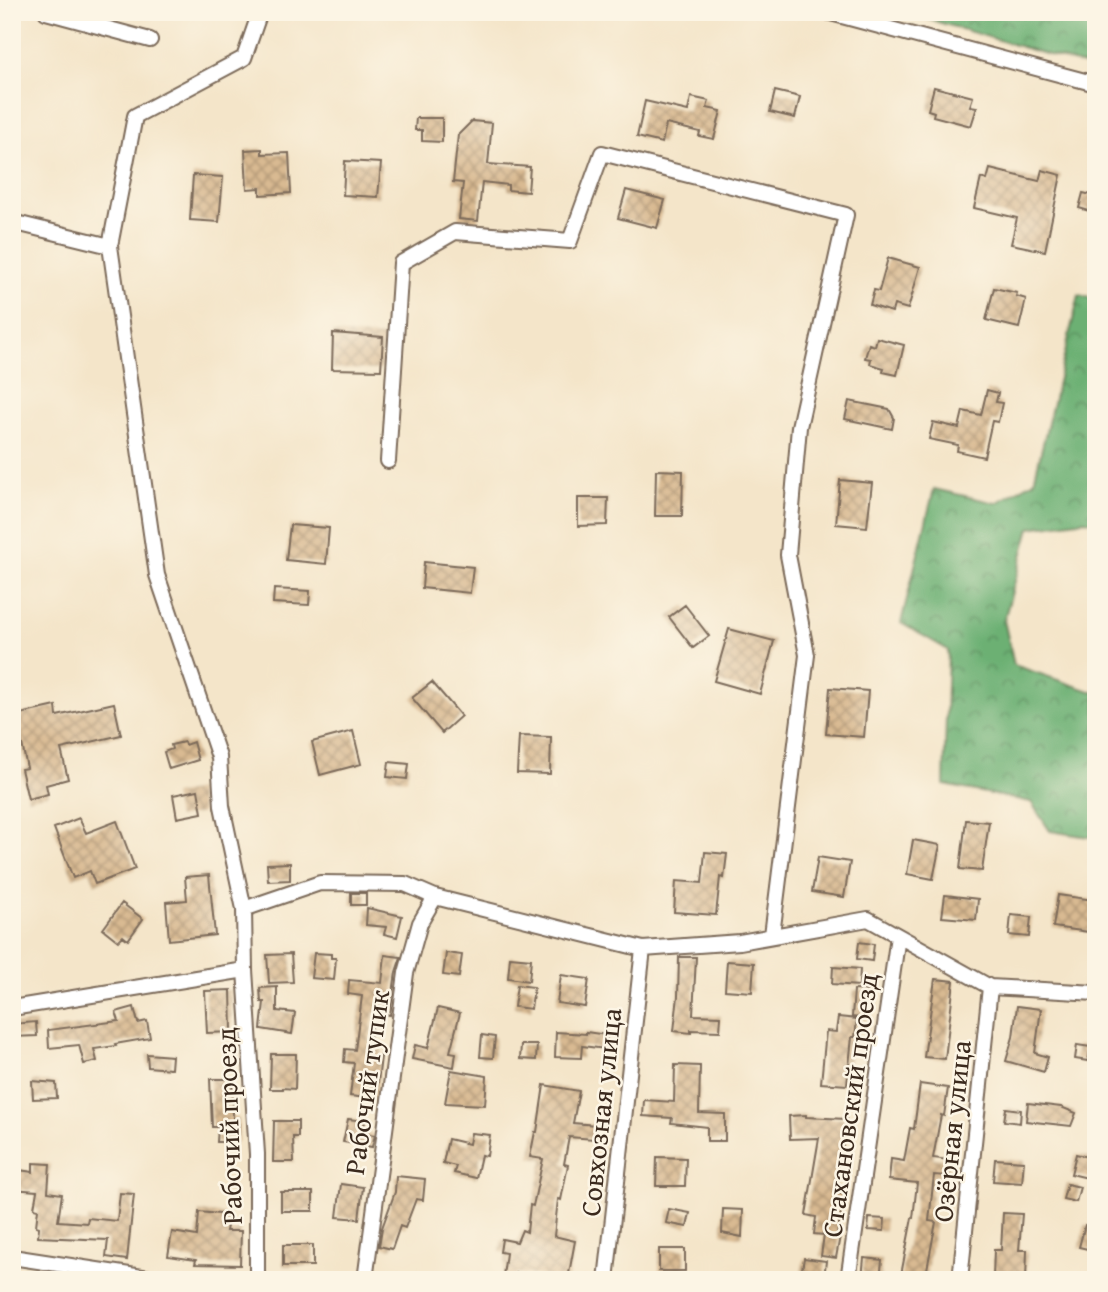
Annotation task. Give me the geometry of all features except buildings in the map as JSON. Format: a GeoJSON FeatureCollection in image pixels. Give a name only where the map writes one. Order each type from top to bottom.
{"type":"FeatureCollection","features":[{"type":"Feature","properties":{"kind":"street"},"geometry":{"type":"LineString","coordinates":[[46,12],[150,40]]}},
{"type":"Feature","properties":{"kind":"street","name":"Рабочий проезд"},"geometry":{"type":"LineString","coordinates":[[257,1280],[257,1154],[245,970],[244,909],[222,806],[219,757],[157,575],[110,246],[135,116],[244,58],[260,12]]}},
{"type":"Feature","properties":{"kind":"street"},"geometry":{"type":"LineString","coordinates":[[827,12],[1096,84]]}},
{"type":"Feature","properties":{"kind":"street"},"geometry":{"type":"LineString","coordinates":[[388,461],[401,263],[455,232],[570,242],[602,153],[846,215],[799,427],[788,555],[807,655],[772,936]]}},
{"type":"Feature","properties":{"kind":"street"},"geometry":{"type":"LineString","coordinates":[[12,222],[110,246]]}},
{"type":"Feature","properties":{"kind":"street"},"geometry":{"type":"LineString","coordinates":[[244,909],[320,883],[405,884],[435,897],[643,949],[740,942],[868,919],[990,987],[1096,993]]}},
{"type":"Feature","properties":{"kind":"street","name":"Рабочий тупик"},"geometry":{"type":"LineString","coordinates":[[365,1280],[406,973],[420,923],[435,897]]}},
{"type":"Feature","properties":{"kind":"street","name":"Стахановский проезд"},"geometry":{"type":"LineString","coordinates":[[848,1280],[898,936]]}},
{"type":"Feature","properties":{"kind":"street","name":"Совхозная улица"},"geometry":{"type":"LineString","coordinates":[[606,1280],[643,949]]}},
{"type":"Feature","properties":{"kind":"street"},"geometry":{"type":"LineString","coordinates":[[12,1008],[245,970]]}},
{"type":"Feature","properties":{"kind":"street","name":"Озёрная улица"},"geometry":{"type":"LineString","coordinates":[[960,1280],[990,987]]}},
{"type":"Feature","properties":{"kind":"street"},"geometry":{"type":"LineString","coordinates":[[12,1257],[162,1280]]}},
{"type":"Feature","properties":{"kind":"green space"},"geometry":{"type":"Polygon","coordinates":[[[904,12],[1096,12],[1096,69],[904,12]]]}},
{"type":"Feature","properties":{"kind":"green space"},"geometry":{"type":"Polygon","coordinates":[[[1079,295],[1096,299],[1096,523],[1085,520],[1030,528],[1004,620],[1014,665],[1096,693],[1096,838],[1050,831],[1031,802],[944,785],[948,650],[901,623],[934,489],[996,503],[1034,481],[1079,295]]]}}]}
